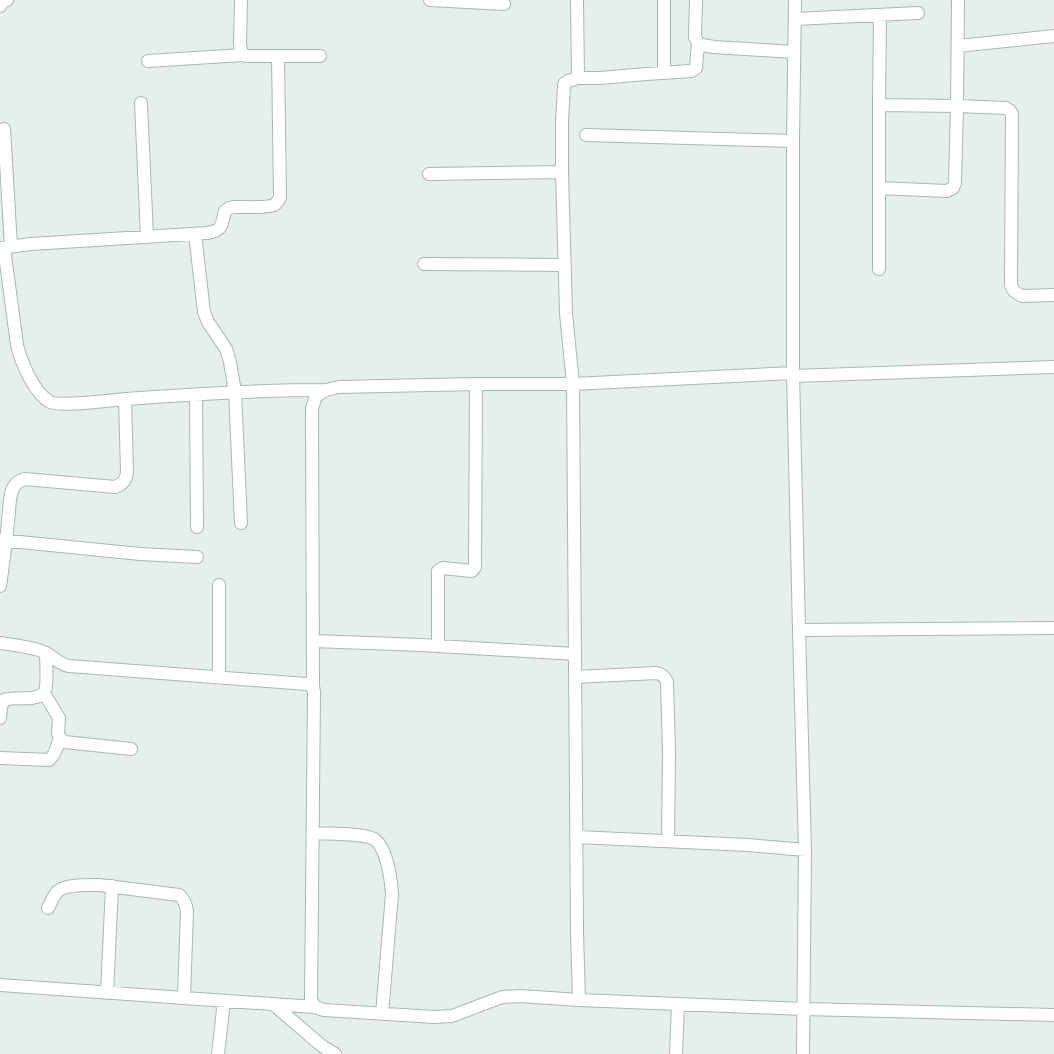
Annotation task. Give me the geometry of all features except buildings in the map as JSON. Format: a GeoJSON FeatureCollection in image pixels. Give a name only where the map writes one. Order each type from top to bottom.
{"type":"FeatureCollection","features":[{"type":"Feature","properties":{"kind":"street"},"geometry":{"type":"LineString","coordinates":[[0,6],[7,0]]}},
{"type":"Feature","properties":{"kind":"street"},"geometry":{"type":"LineString","coordinates":[[241,0],[240,44],[243,55]]}},
{"type":"Feature","properties":{"kind":"street"},"geometry":{"type":"LineString","coordinates":[[430,0],[504,4]]}},
{"type":"Feature","properties":{"kind":"street"},"geometry":{"type":"LineString","coordinates":[[577,0],[578,78]]}},
{"type":"Feature","properties":{"kind":"street"},"geometry":{"type":"LineString","coordinates":[[664,0],[664,73]]}},
{"type":"Feature","properties":{"kind":"street"},"geometry":{"type":"LineString","coordinates":[[579,1000],[573,384],[566,313],[562,172],[564,86],[568,81],[578,78],[600,78],[694,70],[696,68],[698,43],[696,37],[696,0]]}},
{"type":"Feature","properties":{"kind":"street"},"geometry":{"type":"LineString","coordinates":[[796,0],[793,142],[793,374],[805,850],[803,1054]]}},
{"type":"Feature","properties":{"kind":"street"},"geometry":{"type":"LineString","coordinates":[[879,188],[947,191],[953,188],[955,183],[958,0]]}},
{"type":"Feature","properties":{"kind":"street"},"geometry":{"type":"LineString","coordinates":[[795,19],[918,13]]}},
{"type":"Feature","properties":{"kind":"street"},"geometry":{"type":"LineString","coordinates":[[879,269],[880,15]]}},
{"type":"Feature","properties":{"kind":"street"},"geometry":{"type":"LineString","coordinates":[[958,46],[1054,36]]}},
{"type":"Feature","properties":{"kind":"street"},"geometry":{"type":"LineString","coordinates":[[698,43],[714,47],[794,52]]}},
{"type":"Feature","properties":{"kind":"street"},"geometry":{"type":"LineString","coordinates":[[148,61],[243,55],[320,56]]}},
{"type":"Feature","properties":{"kind":"street"},"geometry":{"type":"LineString","coordinates":[[4,248],[30,244],[147,238],[213,232],[219,229],[222,225],[225,211],[229,208],[274,205],[280,197],[278,56]]}},
{"type":"Feature","properties":{"kind":"street"},"geometry":{"type":"LineString","coordinates":[[141,103],[147,238]]}},
{"type":"Feature","properties":{"kind":"street"},"geometry":{"type":"LineString","coordinates":[[879,105],[1006,108],[1010,111],[1012,114],[1012,285],[1015,293],[1018,295],[1054,295]]}},
{"type":"Feature","properties":{"kind":"street"},"geometry":{"type":"LineString","coordinates":[[4,129],[4,248],[17,345],[20,358],[32,383],[50,402],[62,404],[235,392],[326,390],[339,387],[476,384],[573,384],[793,374],[1054,367]]}},
{"type":"Feature","properties":{"kind":"street"},"geometry":{"type":"LineString","coordinates":[[586,135],[793,142]]}},
{"type":"Feature","properties":{"kind":"street"},"geometry":{"type":"LineString","coordinates":[[429,174],[562,172]]}},
{"type":"Feature","properties":{"kind":"street"},"geometry":{"type":"LineString","coordinates":[[195,234],[204,312],[208,322],[226,349],[230,362],[235,392],[241,523]]}},
{"type":"Feature","properties":{"kind":"street"},"geometry":{"type":"LineString","coordinates":[[424,264],[565,265]]}},
{"type":"Feature","properties":{"kind":"street"},"geometry":{"type":"LineString","coordinates":[[438,646],[438,571],[443,568],[472,571],[475,567],[476,384]]}},
{"type":"Feature","properties":{"kind":"street"},"geometry":{"type":"LineString","coordinates":[[315,1007],[312,1000],[314,692],[312,408],[316,396],[326,390]]}},
{"type":"Feature","properties":{"kind":"street"},"geometry":{"type":"LineString","coordinates":[[196,395],[197,527]]}},
{"type":"Feature","properties":{"kind":"street"},"geometry":{"type":"LineString","coordinates":[[0,586],[3,541],[11,493],[16,483],[25,479],[115,487],[125,481],[127,478],[127,470],[125,399]]}},
{"type":"Feature","properties":{"kind":"street"},"geometry":{"type":"LineString","coordinates":[[3,541],[140,554],[197,557]]}},
{"type":"Feature","properties":{"kind":"street"},"geometry":{"type":"LineString","coordinates":[[219,585],[219,677]]}},
{"type":"Feature","properties":{"kind":"street"},"geometry":{"type":"LineString","coordinates":[[799,630],[1054,628]]}},
{"type":"Feature","properties":{"kind":"street"},"geometry":{"type":"LineString","coordinates":[[313,641],[438,646],[575,654]]}},
{"type":"Feature","properties":{"kind":"street"},"geometry":{"type":"LineString","coordinates":[[0,643],[39,650],[46,653],[61,665],[306,684],[313,686]]}},
{"type":"Feature","properties":{"kind":"street"},"geometry":{"type":"LineString","coordinates":[[0,718],[1,707],[4,700],[12,698],[38,697],[44,693],[46,687],[46,653]]}},
{"type":"Feature","properties":{"kind":"street"},"geometry":{"type":"LineString","coordinates":[[575,677],[656,673],[665,677],[667,682],[669,752],[668,841]]}},
{"type":"Feature","properties":{"kind":"street"},"geometry":{"type":"LineString","coordinates":[[0,758],[49,760],[54,754],[60,739],[58,733],[58,718],[44,693]]}},
{"type":"Feature","properties":{"kind":"street"},"geometry":{"type":"LineString","coordinates":[[60,739],[65,742],[131,749]]}},
{"type":"Feature","properties":{"kind":"street"},"geometry":{"type":"LineString","coordinates":[[313,833],[360,835],[374,839],[383,852],[389,868],[392,894],[382,1014]]}},
{"type":"Feature","properties":{"kind":"street"},"geometry":{"type":"LineString","coordinates":[[577,837],[748,845],[805,850]]}},
{"type":"Feature","properties":{"kind":"street"},"geometry":{"type":"LineString","coordinates":[[48,908],[58,891],[64,888],[87,885],[112,886],[179,895],[183,898],[187,911],[184,998]]}},
{"type":"Feature","properties":{"kind":"street"},"geometry":{"type":"LineString","coordinates":[[107,993],[112,886]]}},
{"type":"Feature","properties":{"kind":"street"},"geometry":{"type":"LineString","coordinates":[[0,985],[315,1007],[324,1010],[434,1017],[452,1016],[502,997],[520,996],[579,1000],[803,1009],[1054,1015]]}},
{"type":"Feature","properties":{"kind":"street"},"geometry":{"type":"LineString","coordinates":[[218,1054],[224,1001]]}},
{"type":"Feature","properties":{"kind":"street"},"geometry":{"type":"LineString","coordinates":[[273,1004],[322,1046],[335,1054]]}},
{"type":"Feature","properties":{"kind":"street"},"geometry":{"type":"LineString","coordinates":[[676,1054],[678,1004]]}}]}
